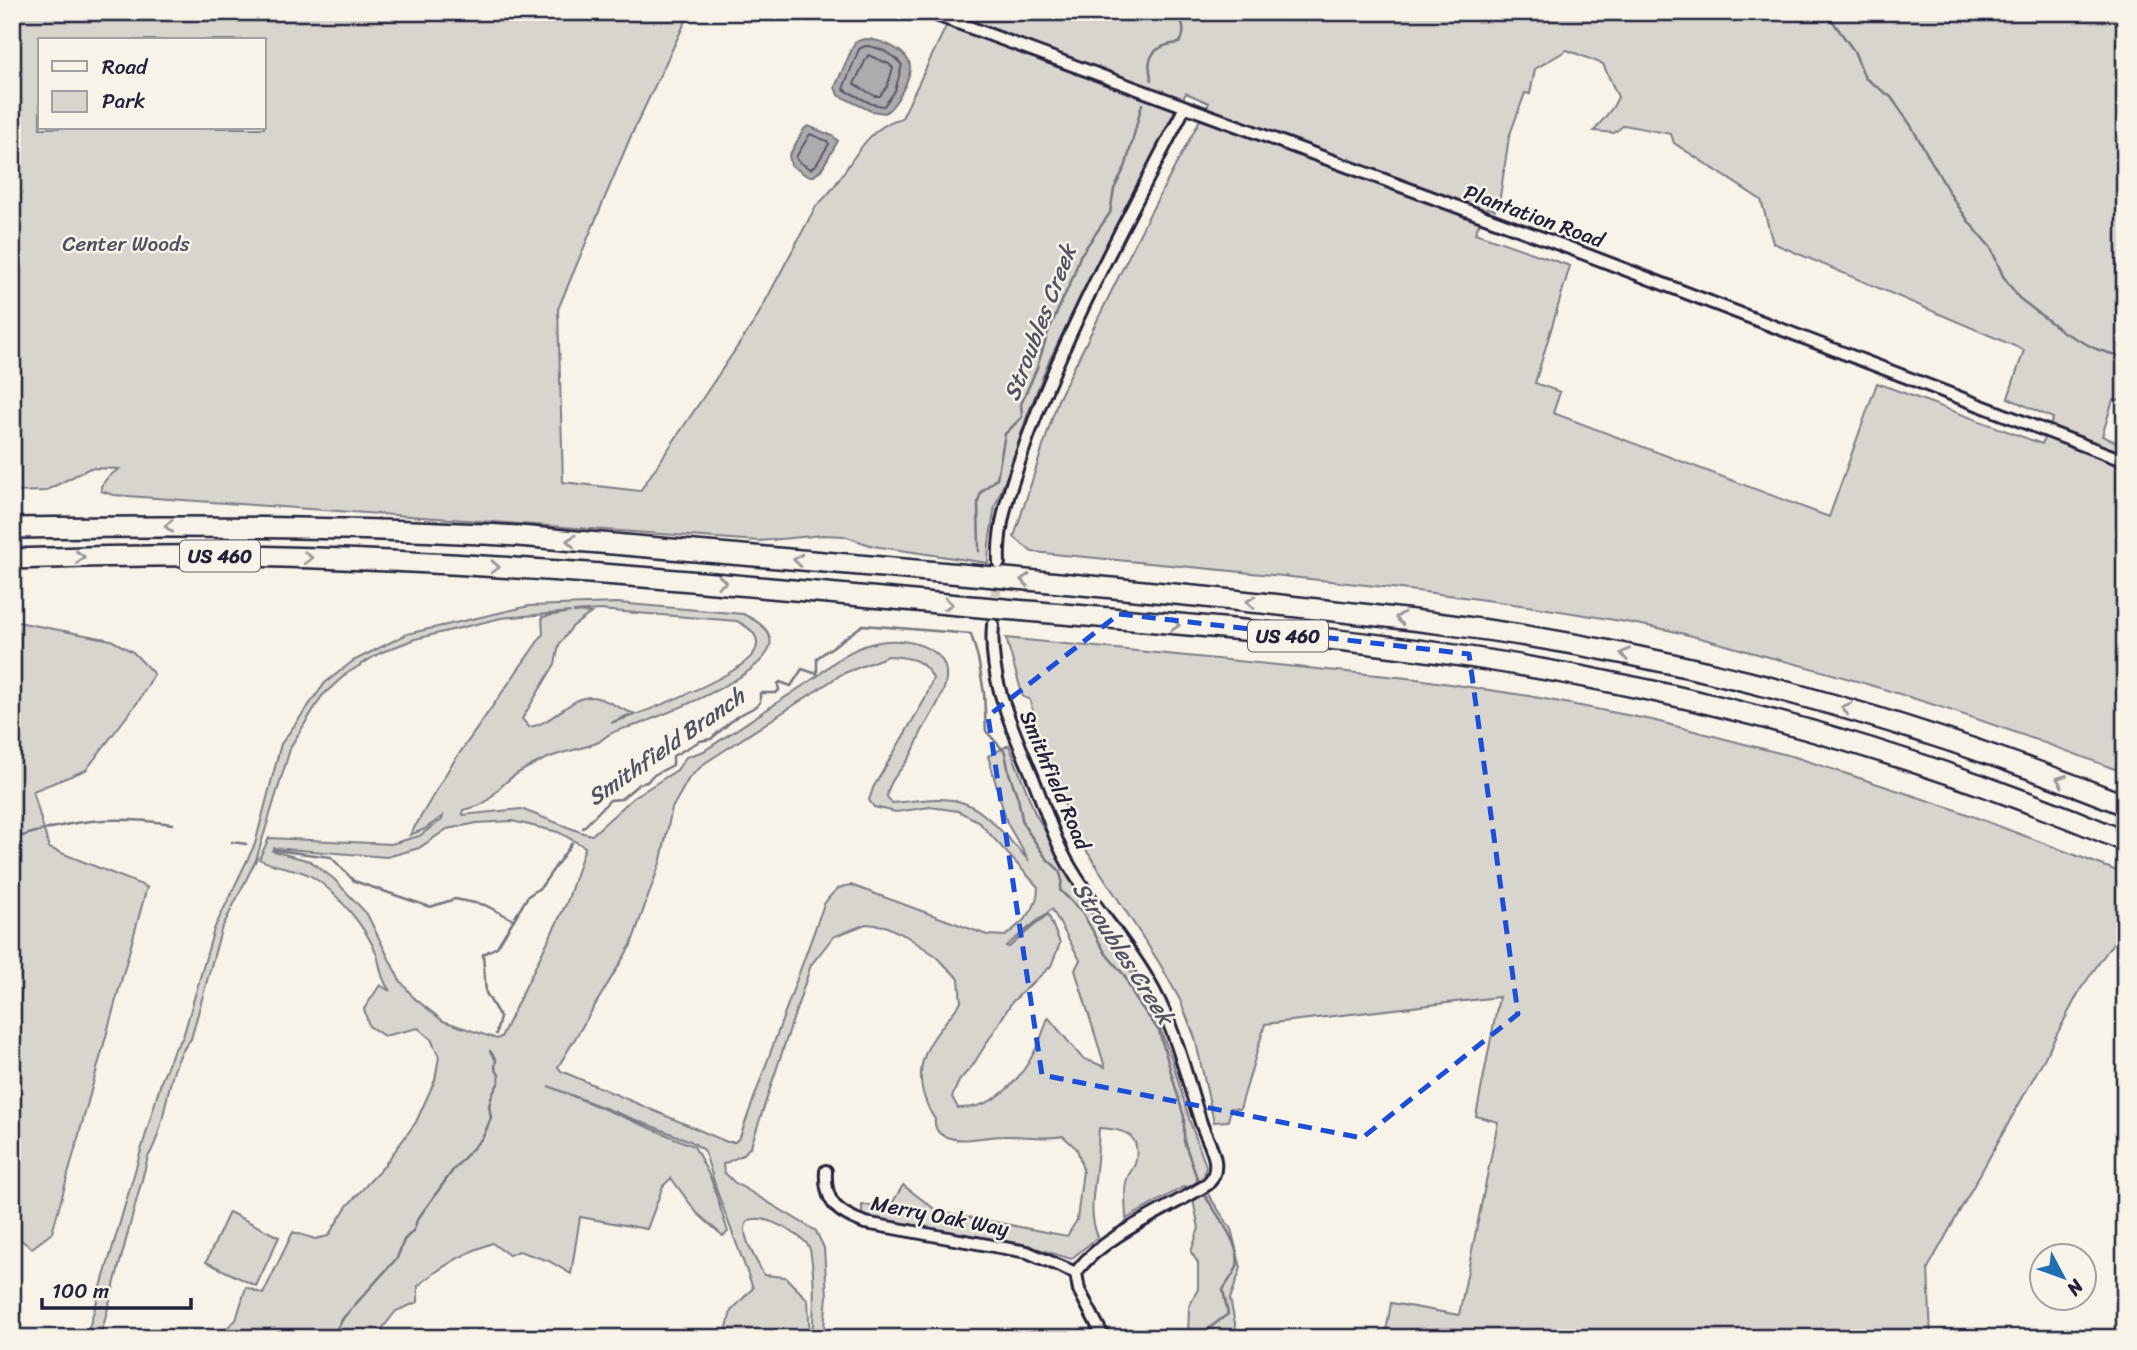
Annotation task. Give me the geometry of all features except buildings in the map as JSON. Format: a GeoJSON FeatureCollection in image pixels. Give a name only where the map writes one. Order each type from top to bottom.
{"type":"FeatureCollection","features":[{"type":"Feature","properties":{"kind":"highway","name":"US 460"},"geometry":{"type":"LineString","coordinates":[[12,528],[271,526],[518,536],[1142,591],[1431,621],[1630,655],[1793,693],[1976,749],[2125,805]]}},
{"type":"Feature","properties":{"kind":"highway","name":"US 460"},"geometry":{"type":"LineString","coordinates":[[12,559],[153,555],[427,562],[695,580],[1423,650],[1623,684],[1784,723],[1931,768],[2125,841]]}},
{"type":"Feature","properties":{"kind":"street","name":"Plantation Road"},"geometry":{"type":"LineString","coordinates":[[928,12],[1564,246],[2125,461]]}},
{"type":"Feature","properties":{"kind":"street"},"geometry":{"type":"LineString","coordinates":[[999,563],[1001,522],[1038,409],[1104,267],[1185,107]]}},
{"type":"Feature","properties":{"kind":"street","name":"Smithfield Road"},"geometry":{"type":"LineString","coordinates":[[993,625],[994,670],[1003,703],[1061,850],[1160,1001],[1185,1069],[1203,1132],[1215,1158],[1215,1174],[1208,1184],[1108,1243],[1087,1259],[1076,1273]]}},
{"type":"Feature","properties":{"kind":"street","name":"Merry Oak Way"},"geometry":{"type":"LineString","coordinates":[[826,1171],[827,1194],[833,1204],[848,1217],[865,1223],[1027,1252],[1076,1273]]}},
{"type":"Feature","properties":{"kind":"street"},"geometry":{"type":"LineString","coordinates":[[1076,1273],[1079,1290],[1104,1338]]}},
{"type":"Feature","properties":{"kind":"highlighted area"},"geometry":{"type":"Polygon","coordinates":[[[1119,614],[1469,654],[1518,1014],[1362,1138],[1042,1075],[988,716],[1119,614]]]}},
{"type":"Feature","properties":{"kind":"green space","name":"Center Woods"},"geometry":{"type":"Polygon","coordinates":[[[12,12],[690,12],[630,138],[558,309],[563,482],[640,491],[756,319],[816,206],[837,183],[864,144],[887,124],[902,118],[953,12],[2125,12],[2125,400],[2113,400],[2102,436],[2125,446],[2125,773],[1899,694],[1663,629],[1428,592],[1032,552],[1014,537],[1058,400],[1146,221],[1209,103],[1186,93],[1050,359],[995,506],[988,563],[873,546],[844,536],[823,535],[759,541],[113,495],[101,491],[101,486],[108,477],[119,469],[90,468],[45,491],[12,492],[12,12]],[[1567,50],[1535,69],[1530,94],[1525,93],[1509,137],[1500,197],[1495,210],[1487,207],[1475,233],[1570,266],[1535,383],[1560,392],[1553,413],[1829,517],[1877,383],[2042,444],[2053,418],[2008,398],[2024,350],[1773,243],[1761,200],[1674,143],[1671,134],[1624,125],[1614,133],[1594,131],[1618,97],[1603,64],[1567,50]]]}},
{"type":"Feature","properties":{"kind":"green space"},"geometry":{"type":"Polygon","coordinates":[[[617,603],[743,614],[763,626],[770,638],[768,651],[757,664],[719,689],[655,718],[616,731],[599,742],[537,763],[510,778],[484,803],[463,810],[463,815],[521,809],[592,835],[633,798],[677,770],[686,757],[704,751],[847,654],[871,644],[892,641],[925,647],[941,658],[946,678],[944,689],[911,755],[890,785],[887,797],[892,803],[947,799],[964,803],[999,828],[1029,861],[1007,823],[988,756],[1009,745],[1035,813],[1095,920],[1149,999],[1206,1166],[1204,1176],[1188,1188],[1185,1186],[1126,1219],[1126,1183],[1135,1164],[1136,1145],[1129,1135],[1123,1132],[1099,1128],[1092,1203],[1098,1237],[1071,1259],[1019,1243],[941,1233],[862,1216],[862,1205],[890,1207],[903,1185],[937,1211],[1067,1236],[1077,1220],[1083,1170],[1077,1149],[1063,1136],[958,1139],[940,1133],[925,1099],[921,1070],[929,1046],[961,1002],[959,979],[933,954],[906,936],[885,926],[866,924],[833,937],[811,965],[751,1146],[743,1155],[723,1164],[724,1172],[734,1182],[816,1231],[824,1248],[827,1296],[823,1338],[812,1338],[814,1281],[809,1247],[786,1228],[763,1219],[753,1219],[747,1223],[745,1231],[753,1254],[764,1275],[785,1277],[808,1300],[810,1338],[729,1338],[726,1332],[731,1311],[753,1288],[704,1150],[690,1141],[548,1086],[694,1146],[711,1179],[728,1232],[723,1236],[697,1213],[671,1178],[663,1186],[647,1229],[580,1217],[571,1274],[549,1261],[519,1251],[509,1255],[492,1243],[435,1272],[418,1286],[418,1302],[396,1311],[375,1338],[215,1338],[236,1320],[246,1287],[263,1294],[293,1232],[315,1239],[328,1236],[347,1206],[383,1167],[416,1122],[435,1080],[439,1057],[431,1039],[418,1028],[384,1036],[369,1026],[364,1009],[380,985],[390,991],[372,944],[340,900],[311,876],[259,859],[269,838],[391,844],[419,836],[442,820],[443,816],[425,829],[410,835],[450,767],[543,634],[542,617],[571,612],[501,618],[415,639],[380,653],[346,674],[322,696],[291,746],[256,860],[221,930],[191,1039],[182,1052],[171,1081],[100,1338],[86,1338],[162,1079],[173,1052],[183,1037],[214,929],[255,844],[281,744],[325,683],[353,661],[407,634],[529,606],[617,603]],[[599,610],[573,612],[591,613],[572,627],[559,645],[555,664],[522,719],[529,727],[546,721],[577,700],[592,697],[633,713],[611,723],[624,719],[666,703],[734,670],[749,659],[757,644],[752,632],[737,621],[599,610]],[[888,656],[842,674],[705,763],[689,778],[672,808],[661,860],[631,945],[558,1067],[561,1071],[727,1142],[735,1142],[740,1137],[824,904],[835,891],[851,885],[987,935],[1005,936],[1028,915],[1035,903],[1038,887],[978,821],[958,811],[930,807],[896,812],[874,807],[869,800],[873,788],[925,699],[933,678],[929,671],[915,660],[888,656]],[[512,821],[477,823],[447,829],[419,848],[387,857],[274,848],[272,851],[310,861],[334,879],[367,914],[399,979],[414,998],[443,1021],[497,1039],[501,1037],[567,902],[585,847],[558,832],[512,821]],[[1052,909],[1006,946],[1009,947],[1048,914],[1060,943],[1051,966],[1012,1002],[973,1065],[959,1081],[952,1097],[958,1108],[991,1100],[1017,1079],[1036,1049],[1048,1017],[1082,1058],[1105,1067],[1075,970],[1080,960],[1052,909]]]}},
{"type":"Feature","properties":{"kind":"green space"},"geometry":{"type":"Polygon","coordinates":[[[12,621],[111,640],[133,652],[154,674],[140,699],[86,770],[33,791],[49,848],[147,887],[52,1233],[32,1248],[12,1234],[12,621]]]}},
{"type":"Feature","properties":{"kind":"green space"},"geometry":{"type":"Polygon","coordinates":[[[1006,638],[1417,679],[1529,696],[1652,720],[1795,757],[1951,808],[2125,874],[2125,926],[2080,990],[1928,1268],[1931,1338],[1385,1338],[1391,1303],[1459,1315],[1498,1122],[1476,1116],[1499,997],[1265,1024],[1240,1109],[1231,1108],[1228,1121],[1214,1122],[1195,1038],[1180,1000],[1160,964],[1079,839],[1029,719],[1033,711],[1029,699],[1023,697],[1006,638]]]}},
{"type":"Feature","properties":{"kind":"green space"},"geometry":{"type":"Polygon","coordinates":[[[1206,1191],[1231,1229],[1241,1268],[1230,1299],[1238,1338],[1188,1338],[1189,1307],[1198,1289],[1198,1263],[1191,1252],[1199,1228],[1193,1200],[1206,1191]]]}},
{"type":"Feature","properties":{"kind":"green space"},"geometry":{"type":"Polygon","coordinates":[[[229,1212],[279,1237],[256,1286],[206,1262],[229,1212]]]}},
{"type":"Feature","properties":{"kind":"water"},"geometry":{"type":"Polygon","coordinates":[[[864,39],[876,40],[894,48],[904,55],[910,65],[904,88],[885,113],[871,111],[838,95],[835,87],[855,42],[864,39]]]}},
{"type":"Feature","properties":{"kind":"water"},"geometry":{"type":"Polygon","coordinates":[[[808,126],[833,136],[838,141],[821,170],[814,176],[807,176],[791,165],[789,156],[808,126]]]}},
{"type":"Feature","properties":{"kind":"waterway","name":"Stroubles Creek"},"geometry":{"type":"LineString","coordinates":[[1151,80],[1149,63],[1154,52],[1165,45],[1179,43],[1183,36],[1179,12]]}},
{"type":"Feature","properties":{"kind":"waterway"},"geometry":{"type":"LineString","coordinates":[[1829,12],[1854,51],[1865,78],[1891,97],[1910,124],[1950,194],[1991,248],[2003,276],[2019,298],[2063,332],[2096,349],[2125,358]]}},
{"type":"Feature","properties":{"kind":"waterway","name":"Stroubles Creek"},"geometry":{"type":"LineString","coordinates":[[979,551],[978,502],[981,492],[997,478],[1005,434],[1022,417],[1021,404],[1080,256],[1110,213],[1114,189],[1126,165],[1142,104]]}},
{"type":"Feature","properties":{"kind":"waterway","name":"Stroubles Creek"},"geometry":{"type":"LineString","coordinates":[[583,828],[610,800],[621,799],[639,784],[647,782],[652,776],[673,765],[673,756],[700,741],[711,739],[736,717],[757,706],[760,693],[776,693],[780,682],[791,686],[802,669],[817,674],[817,658],[863,625],[971,634],[984,693],[986,731],[1005,752],[1023,824],[1046,858],[1059,870],[1062,880],[1060,890],[1082,912],[1106,954],[1124,975],[1135,998],[1159,1031],[1184,1117],[1184,1141],[1198,1181]]}},
{"type":"Feature","properties":{"kind":"waterway"},"geometry":{"type":"LineString","coordinates":[[12,839],[54,827],[91,821],[129,820],[173,824]]}},
{"type":"Feature","properties":{"kind":"waterway"},"geometry":{"type":"LineString","coordinates":[[232,842],[246,844]]}},
{"type":"Feature","properties":{"kind":"waterway","name":"Smithfield Branch"},"geometry":{"type":"LineString","coordinates":[[496,1034],[500,1017],[486,993],[483,954],[497,947],[528,896],[541,887],[572,843]]}},
{"type":"Feature","properties":{"kind":"waterway"},"geometry":{"type":"LineString","coordinates":[[275,850],[331,857],[354,881],[430,907],[455,899],[485,905],[514,920]]}},
{"type":"Feature","properties":{"kind":"waterway","name":"Smithfield Branch"},"geometry":{"type":"LineString","coordinates":[[331,1338],[344,1317],[397,1258],[404,1240],[414,1230],[417,1220],[453,1170],[483,1137],[491,1118],[489,1106],[492,1095],[499,1082],[496,1060],[490,1051]]}},
{"type":"Feature","properties":{"kind":"waterway","name":"Stroubles Creek"},"geometry":{"type":"LineString","coordinates":[[1204,1194],[1231,1238],[1237,1258],[1236,1269],[1223,1290],[1228,1314],[1208,1329],[1210,1333],[1223,1338]]}},
{"type":"Feature","properties":{"kind":"tunnel"},"geometry":{"type":"LineString","coordinates":[[993,625],[998,572]]}}]}
